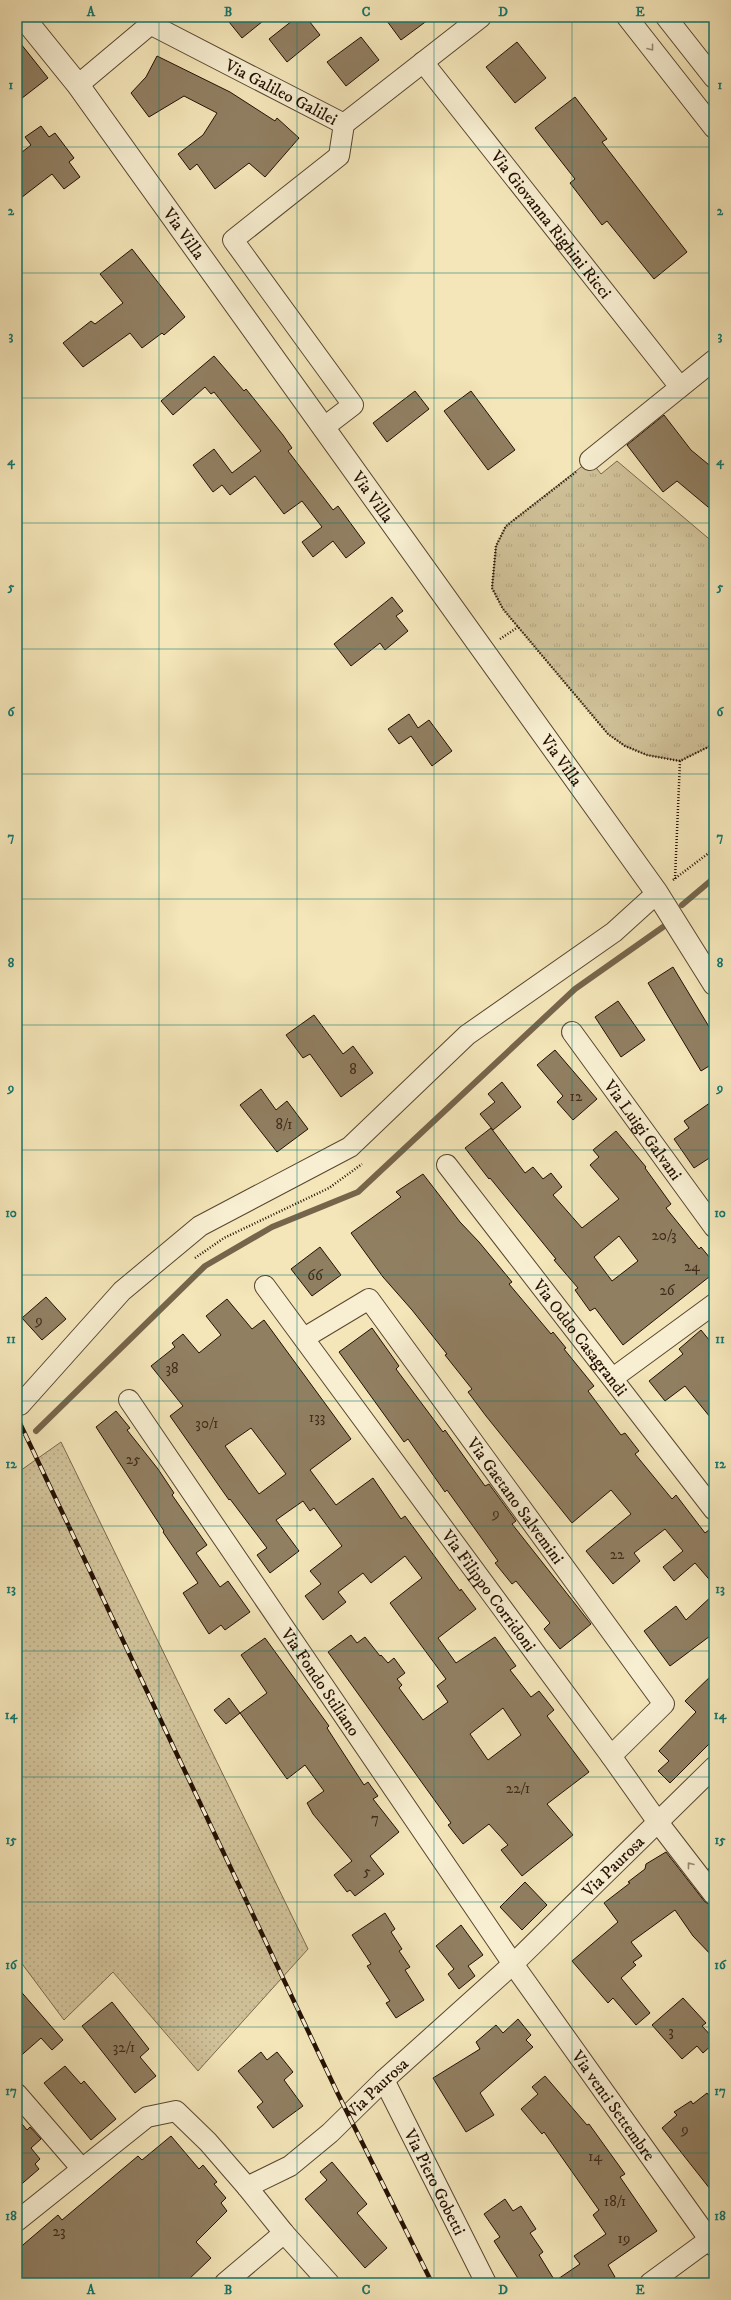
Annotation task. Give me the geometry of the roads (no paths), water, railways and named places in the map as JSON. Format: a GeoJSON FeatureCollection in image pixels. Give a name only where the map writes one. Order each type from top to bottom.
{"type":"FeatureCollection","features":[{"type":"Feature","properties":{"kind":"street","name":"Via Villa"},"geometry":{"type":"LineString","coordinates":[[23,17],[78,85],[657,893],[714,984]]}},
{"type":"Feature","properties":{"kind":"street","name":"Via Galileo Galilei"},"geometry":{"type":"LineString","coordinates":[[154,21],[344,124],[481,17]]}},
{"type":"Feature","properties":{"kind":"street"},"geometry":{"type":"LineString","coordinates":[[627,17],[714,128]]}},
{"type":"Feature","properties":{"kind":"street"},"geometry":{"type":"LineString","coordinates":[[666,17],[714,78]]}},
{"type":"Feature","properties":{"kind":"street"},"geometry":{"type":"LineString","coordinates":[[78,85],[154,21]]}},
{"type":"Feature","properties":{"kind":"street","name":"Via Giovanna Righini Ricci"},"geometry":{"type":"LineString","coordinates":[[423,62],[680,387]]}},
{"type":"Feature","properties":{"kind":"street"},"geometry":{"type":"LineString","coordinates":[[323,428],[353,405],[234,240],[338,156],[344,124]]}},
{"type":"Feature","properties":{"kind":"street"},"geometry":{"type":"LineString","coordinates":[[590,460],[714,360]]}},
{"type":"Feature","properties":{"kind":"street"},"geometry":{"type":"LineString","coordinates":[[20,1405],[122,1291],[200,1226],[350,1147],[467,1035],[614,932],[657,893]]}},
{"type":"Feature","properties":{"kind":"street","name":"Via Luigi Galvani"},"geometry":{"type":"LineString","coordinates":[[572,1032],[714,1227]]}},
{"type":"Feature","properties":{"kind":"street","name":"Via Oddo Casagrandi"},"geometry":{"type":"LineString","coordinates":[[447,1165],[714,1510]]}},
{"type":"Feature","properties":{"kind":"street","name":"Via Filippo Corridoni"},"geometry":{"type":"LineString","coordinates":[[265,1286],[611,1756],[657,1822],[714,1895]]}},
{"type":"Feature","properties":{"kind":"street","name":"Via Gaetano Salvemini"},"geometry":{"type":"LineString","coordinates":[[304,1338],[370,1299],[664,1704],[611,1756]]}},
{"type":"Feature","properties":{"kind":"street"},"geometry":{"type":"LineString","coordinates":[[612,1378],[714,1304]]}},
{"type":"Feature","properties":{"kind":"street","name":"Via Fondo Stiliano"},"geometry":{"type":"LineString","coordinates":[[129,1400],[513,1964]]}},
{"type":"Feature","properties":{"kind":"street","name":"Via Paurosa"},"geometry":{"type":"LineString","coordinates":[[247,2187],[290,2166],[330,2133],[384,2080],[513,1964],[714,1767]]}},
{"type":"Feature","properties":{"kind":"street","name":"Via venti Settembre"},"geometry":{"type":"LineString","coordinates":[[513,1964],[712,2243]]}},
{"type":"Feature","properties":{"kind":"street","name":"Via Piero Gobetti"},"geometry":{"type":"LineString","coordinates":[[384,2080],[486,2283]]}},
{"type":"Feature","properties":{"kind":"street"},"geometry":{"type":"LineString","coordinates":[[17,2094],[82,2169]]}},
{"type":"Feature","properties":{"kind":"street"},"geometry":{"type":"LineString","coordinates":[[17,2221],[146,2117],[176,2111],[208,2142],[284,2233],[329,2283]]}},
{"type":"Feature","properties":{"kind":"street"},"geometry":{"type":"LineString","coordinates":[[225,2283],[284,2233]]}},
{"type":"Feature","properties":{"kind":"street"},"geometry":{"type":"LineString","coordinates":[[650,2283],[712,2243]]}},
{"type":"Feature","properties":{"kind":"waterway"},"geometry":{"type":"LineString","coordinates":[[682,905],[714,878]]}},
{"type":"Feature","properties":{"kind":"waterway"},"geometry":{"type":"LineString","coordinates":[[36,1431],[205,1266],[272,1227],[358,1192],[575,989],[663,927]]}},
{"type":"Feature","properties":{"kind":"railway"},"geometry":{"type":"LineString","coordinates":[[17,1417],[337,2092],[432,2283]]}}]}
